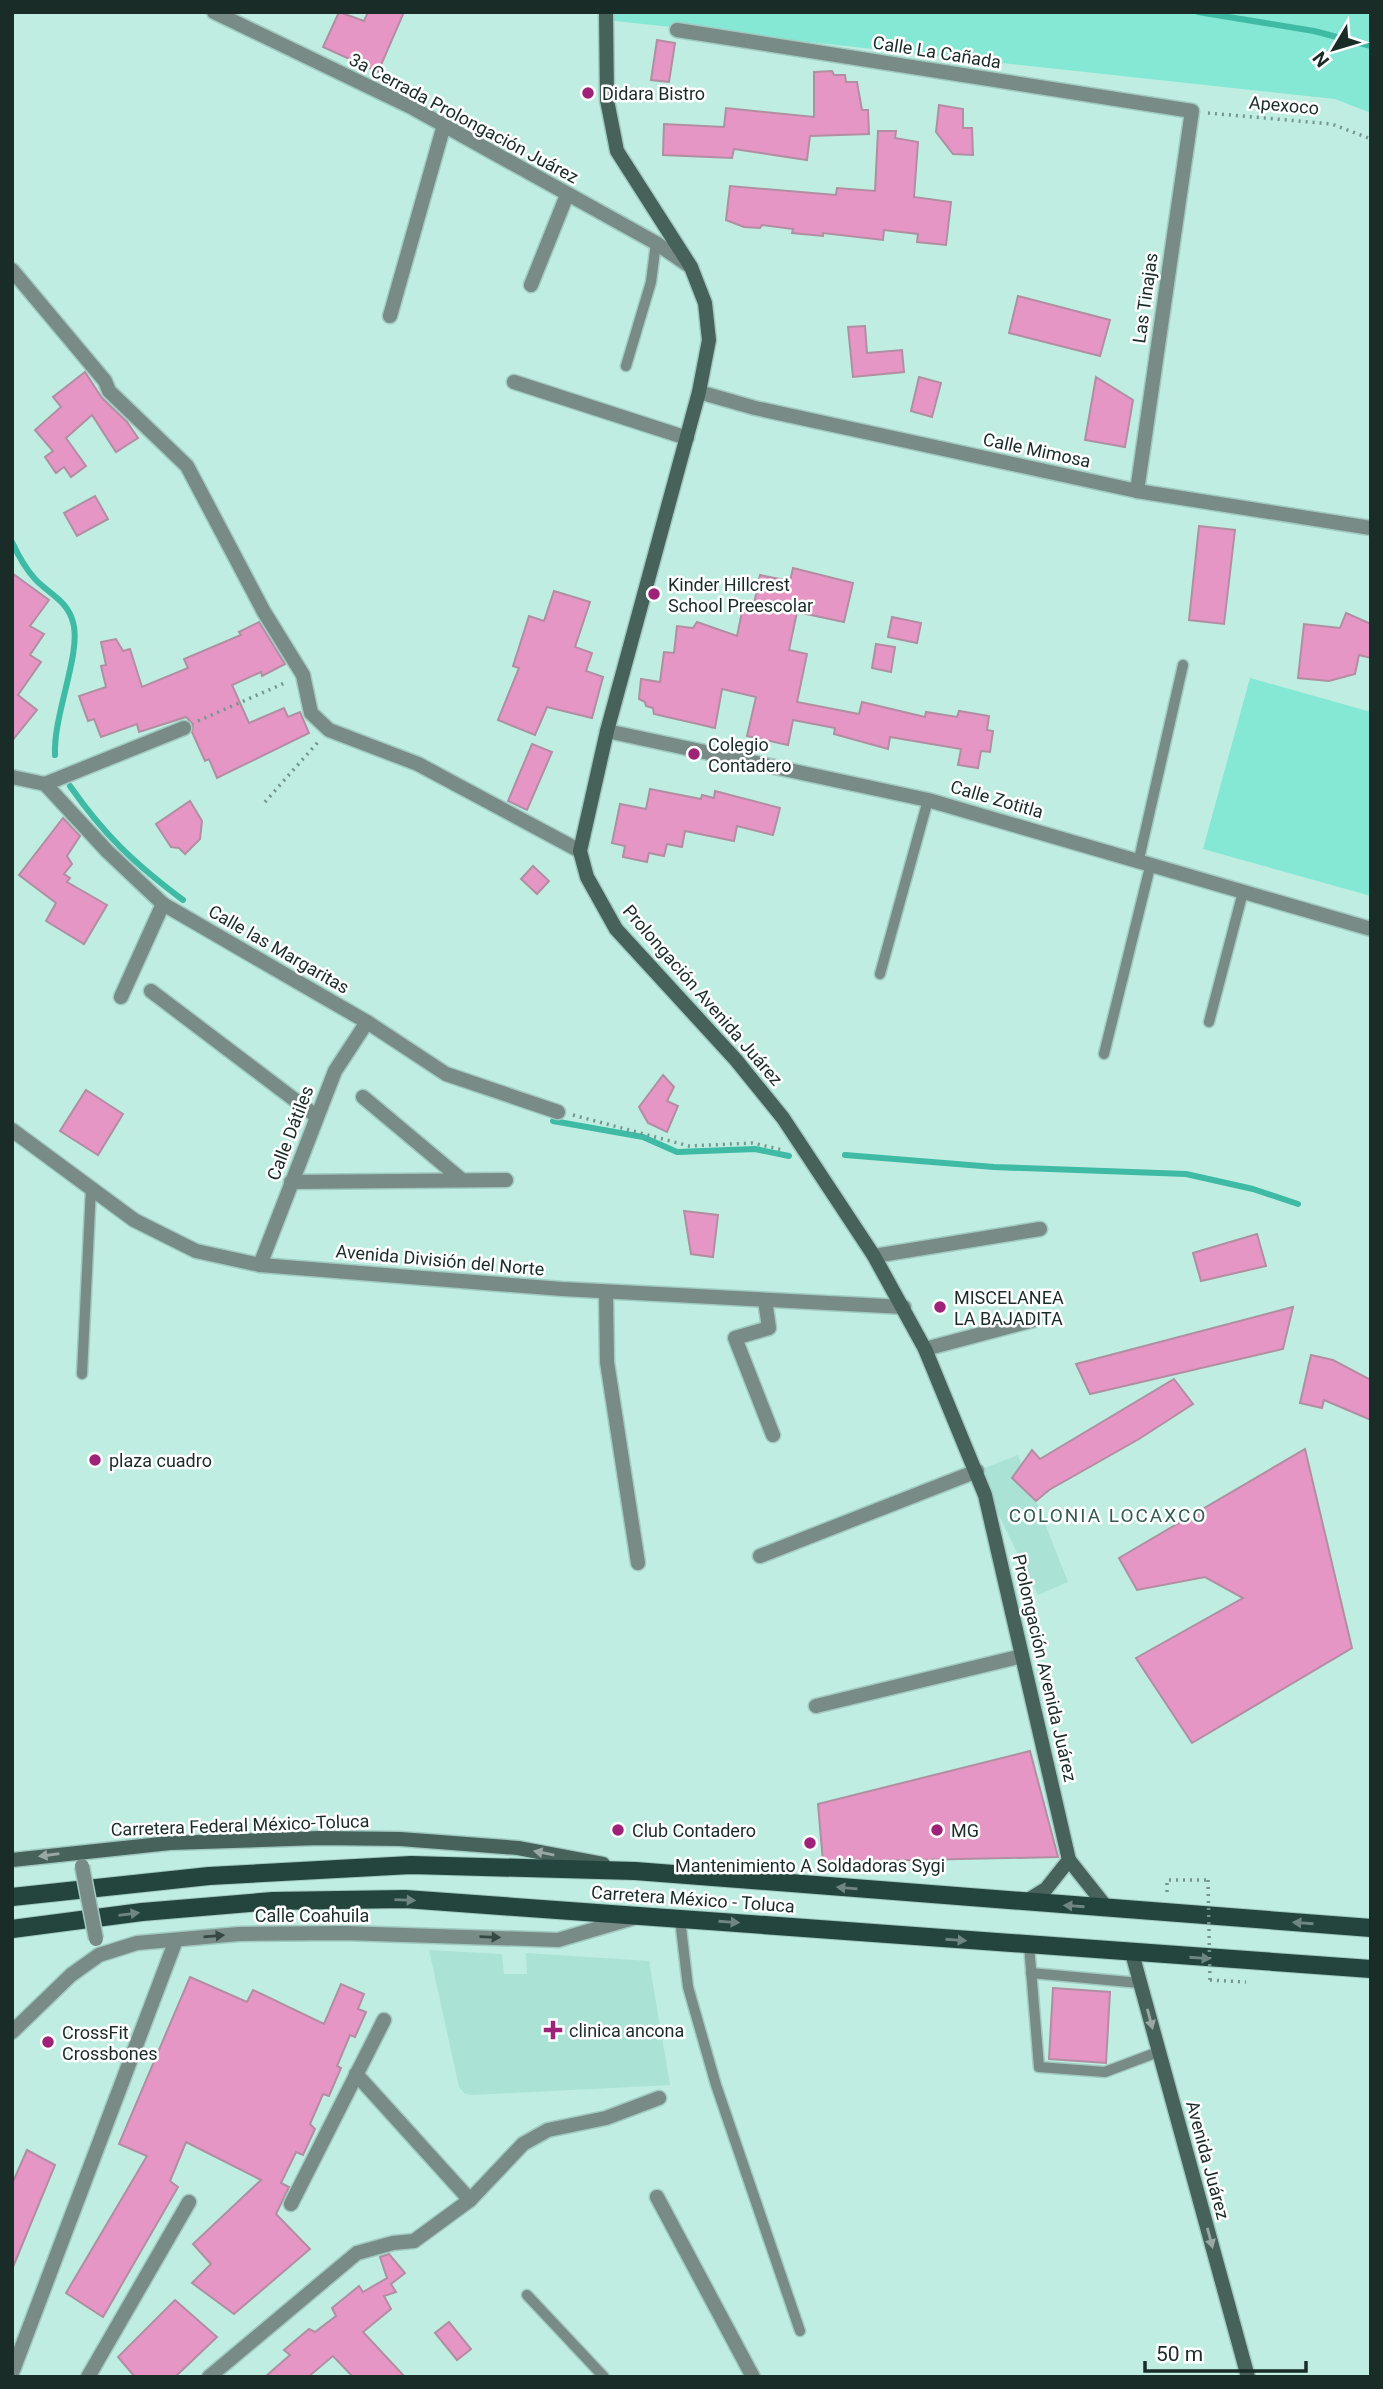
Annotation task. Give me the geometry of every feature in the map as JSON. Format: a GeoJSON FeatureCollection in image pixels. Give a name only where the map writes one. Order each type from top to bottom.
{"type":"FeatureCollection","features":[{"type":"Feature","properties":{"kind":"main road","name":"Carretera México - Toluca"},"geometry":{"type":"LineString","coordinates":[[12,1897],[209,1876],[411,1865],[635,1871],[1371,1928]]}},
{"type":"Feature","properties":{"kind":"main road","name":"Carretera México - Toluca"},"geometry":{"type":"LineString","coordinates":[[12,1929],[142,1912],[273,1901],[405,1899],[1371,1969]]}},
{"type":"Feature","properties":{"kind":"street","name":"3a Cerrada Prolongación Juárez"},"geometry":{"type":"LineString","coordinates":[[214,12],[444,125],[656,243],[691,267]]}},
{"type":"Feature","properties":{"kind":"street"},"geometry":{"type":"LineString","coordinates":[[12,270],[105,381],[109,391],[187,466],[264,612],[303,675],[311,713],[329,730],[418,764],[580,850],[607,731],[699,392],[709,340],[705,303],[691,267],[617,151],[607,100],[606,12]]}},
{"type":"Feature","properties":{"kind":"street","name":"Calle La Cañada"},"geometry":{"type":"LineString","coordinates":[[677,30],[1192,111]]}},
{"type":"Feature","properties":{"kind":"street","name":"Las Tinajas"},"geometry":{"type":"LineString","coordinates":[[1137,491],[1192,111]]}},
{"type":"Feature","properties":{"kind":"street"},"geometry":{"type":"LineString","coordinates":[[390,316],[444,125]]}},
{"type":"Feature","properties":{"kind":"street"},"geometry":{"type":"LineString","coordinates":[[531,285],[567,195]]}},
{"type":"Feature","properties":{"kind":"street"},"geometry":{"type":"LineString","coordinates":[[514,382],[687,438]]}},
{"type":"Feature","properties":{"kind":"street","name":"Calle Mimosa"},"geometry":{"type":"LineString","coordinates":[[699,392],[755,408],[1137,491],[1371,528]]}},
{"type":"Feature","properties":{"kind":"street"},"geometry":{"type":"LineString","coordinates":[[12,777],[45,784],[184,728]]}},
{"type":"Feature","properties":{"kind":"street","name":"Calle Zotitla"},"geometry":{"type":"LineString","coordinates":[[607,731],[928,800],[1145,861],[1371,929]]}},
{"type":"Feature","properties":{"kind":"street","name":"Calle las Margaritas"},"geometry":{"type":"LineString","coordinates":[[45,784],[107,851],[163,904],[367,1022],[446,1073],[558,1112]]}},
{"type":"Feature","properties":{"kind":"street","name":"Prolongación Avenida Juárez"},"geometry":{"type":"LineString","coordinates":[[580,850],[587,877],[616,929],[736,1060],[783,1118],[874,1256],[925,1349],[977,1471],[1069,1860],[1107,1908]]}},
{"type":"Feature","properties":{"kind":"street"},"geometry":{"type":"LineString","coordinates":[[121,997],[163,904]]}},
{"type":"Feature","properties":{"kind":"street"},"geometry":{"type":"LineString","coordinates":[[151,991],[316,1116]]}},
{"type":"Feature","properties":{"kind":"street","name":"Calle Dátiles"},"geometry":{"type":"LineString","coordinates":[[260,1265],[335,1071],[367,1022]]}},
{"type":"Feature","properties":{"kind":"street"},"geometry":{"type":"LineString","coordinates":[[363,1097],[462,1180]]}},
{"type":"Feature","properties":{"kind":"street","name":"Avenida División del Norte"},"geometry":{"type":"LineString","coordinates":[[12,1130],[134,1220],[196,1251],[260,1265],[606,1292],[904,1307]]}},
{"type":"Feature","properties":{"kind":"street"},"geometry":{"type":"LineString","coordinates":[[291,1182],[506,1180]]}},
{"type":"Feature","properties":{"kind":"street"},"geometry":{"type":"LineString","coordinates":[[874,1256],[1040,1229]]}},
{"type":"Feature","properties":{"kind":"street"},"geometry":{"type":"LineString","coordinates":[[606,1292],[607,1362],[638,1563]]}},
{"type":"Feature","properties":{"kind":"street"},"geometry":{"type":"LineString","coordinates":[[765,1300],[769,1328],[735,1338],[773,1435]]}},
{"type":"Feature","properties":{"kind":"street"},"geometry":{"type":"LineString","coordinates":[[925,1349],[1034,1320]]}},
{"type":"Feature","properties":{"kind":"street"},"geometry":{"type":"LineString","coordinates":[[760,1556],[977,1471]]}},
{"type":"Feature","properties":{"kind":"street"},"geometry":{"type":"LineString","coordinates":[[816,1706],[1022,1656]]}},
{"type":"Feature","properties":{"kind":"street","name":"Carretera Federal México-Toluca"},"geometry":{"type":"LineString","coordinates":[[12,1860],[80,1851],[253,1839],[400,1839],[518,1848],[635,1871]]}},
{"type":"Feature","properties":{"kind":"street"},"geometry":{"type":"LineString","coordinates":[[80,1851],[99,1955]]}},
{"type":"Feature","properties":{"kind":"street"},"geometry":{"type":"LineString","coordinates":[[1025,1902],[1046,1889],[1069,1860]]}},
{"type":"Feature","properties":{"kind":"street","name":"Calle Coahuila"},"geometry":{"type":"LineString","coordinates":[[12,2032],[71,1975],[99,1955],[137,1943],[239,1934],[344,1933],[558,1940],[641,1916]]}},
{"type":"Feature","properties":{"kind":"street"},"geometry":{"type":"LineString","coordinates":[[12,2373],[176,1940]]}},
{"type":"Feature","properties":{"kind":"street","name":"Avenida Juárez"},"geometry":{"type":"LineString","coordinates":[[1132,1953],[1248,2377]]}},
{"type":"Feature","properties":{"kind":"street"},"geometry":{"type":"LineString","coordinates":[[291,2203],[384,2020]]}},
{"type":"Feature","properties":{"kind":"street"},"geometry":{"type":"LineString","coordinates":[[356,2074],[470,2200]]}},
{"type":"Feature","properties":{"kind":"street"},"geometry":{"type":"LineString","coordinates":[[209,2377],[357,2253],[393,2243],[414,2241],[470,2200],[523,2144],[548,2130],[606,2118],[659,2098]]}},
{"type":"Feature","properties":{"kind":"street"},"geometry":{"type":"LineString","coordinates":[[657,2197],[752,2377]]}},
{"type":"Feature","properties":{"kind":"street"},"geometry":{"type":"LineString","coordinates":[[88,2377],[188,2202]]}},
{"type":"Feature","properties":{"kind":"lane"},"geometry":{"type":"LineString","coordinates":[[626,366],[651,282],[656,243]]}},
{"type":"Feature","properties":{"kind":"lane"},"geometry":{"type":"LineString","coordinates":[[1104,1054],[1183,665]]}},
{"type":"Feature","properties":{"kind":"lane"},"geometry":{"type":"LineString","coordinates":[[880,974],[928,800]]}},
{"type":"Feature","properties":{"kind":"lane"},"geometry":{"type":"LineString","coordinates":[[1209,1022],[1243,892]]}},
{"type":"Feature","properties":{"kind":"lane"},"geometry":{"type":"LineString","coordinates":[[82,1374],[91,1188]]}},
{"type":"Feature","properties":{"kind":"lane"},"geometry":{"type":"LineString","coordinates":[[680,1919],[688,1987],[716,2085],[800,2331]]}},
{"type":"Feature","properties":{"kind":"lane"},"geometry":{"type":"LineString","coordinates":[[1029,1945],[1038,2067],[1105,2072],[1158,2052]]}},
{"type":"Feature","properties":{"kind":"lane"},"geometry":{"type":"LineString","coordinates":[[1031,1973],[1140,1983]]}},
{"type":"Feature","properties":{"kind":"lane"},"geometry":{"type":"LineString","coordinates":[[527,2295],[604,2377]]}},
{"type":"Feature","properties":{"kind":"path","name":"Apexoco"},"geometry":{"type":"LineString","coordinates":[[1192,111],[1332,124],[1371,139]]}},
{"type":"Feature","properties":{"kind":"path"},"geometry":{"type":"LineString","coordinates":[[184,728],[303,675]]}},
{"type":"Feature","properties":{"kind":"path"},"geometry":{"type":"LineString","coordinates":[[265,802],[329,730]]}},
{"type":"Feature","properties":{"kind":"path"},"geometry":{"type":"LineString","coordinates":[[558,1112],[689,1146],[752,1143]]}},
{"type":"Feature","properties":{"kind":"path"},"geometry":{"type":"LineString","coordinates":[[1167,1880],[1208,1880],[1210,1980],[1248,1982]]}},
{"type":"Feature","properties":{"kind":"shaded area"},"geometry":{"type":"Polygon","coordinates":[[[1018,1455],[1068,1582],[1038,1595],[977,1471],[1018,1455]]]}},
{"type":"Feature","properties":{"kind":"shaded area","name":"clinica ancona"},"geometry":{"type":"Polygon","coordinates":[[[429,1950],[502,1954],[504,1974],[527,1974],[526,1953],[649,1961],[670,2085],[471,2095],[464,2093],[459,2087],[429,1950]]]}},
{"type":"Feature","properties":{"kind":"green space"},"geometry":{"type":"Polygon","coordinates":[[[605,12],[1371,12],[1371,113],[1335,99],[606,20],[605,12]]]}},
{"type":"Feature","properties":{"kind":"green space"},"geometry":{"type":"Polygon","coordinates":[[[1250,678],[1371,712],[1371,896],[1203,849],[1250,678]]]}},
{"type":"Feature","properties":{"kind":"building"},"geometry":{"type":"Polygon","coordinates":[[[339,12],[364,21],[368,12],[404,12],[378,72],[323,47],[339,12]]]}},
{"type":"Feature","properties":{"kind":"building"},"geometry":{"type":"Polygon","coordinates":[[[657,40],[675,43],[669,82],[651,80],[657,40]]]}},
{"type":"Feature","properties":{"kind":"building"},"geometry":{"type":"Polygon","coordinates":[[[832,71],[834,75],[845,75],[846,82],[857,82],[862,110],[868,110],[869,134],[810,136],[807,160],[734,149],[732,158],[663,155],[664,124],[724,127],[726,108],[814,117],[814,72],[832,71]]]}},
{"type":"Feature","properties":{"kind":"building"},"geometry":{"type":"Polygon","coordinates":[[[939,105],[963,109],[963,128],[972,128],[973,155],[953,154],[936,132],[939,105]]]}},
{"type":"Feature","properties":{"kind":"building"},"geometry":{"type":"Polygon","coordinates":[[[878,131],[896,131],[895,138],[918,142],[914,197],[951,202],[946,245],[917,242],[918,234],[884,230],[883,240],[823,233],[823,236],[792,233],[793,229],[762,225],[760,228],[744,227],[726,220],[730,186],[836,195],[837,188],[875,191],[878,131]]]}},
{"type":"Feature","properties":{"kind":"building"},"geometry":{"type":"Polygon","coordinates":[[[1018,296],[1110,320],[1100,356],[1009,333],[1018,296]]]}},
{"type":"Feature","properties":{"kind":"building"},"geometry":{"type":"Polygon","coordinates":[[[865,326],[867,353],[902,350],[904,372],[853,377],[848,327],[865,326]]]}},
{"type":"Feature","properties":{"kind":"building"},"geometry":{"type":"Polygon","coordinates":[[[85,372],[102,398],[127,422],[138,438],[116,452],[92,415],[66,438],[86,466],[71,477],[64,467],[56,473],[45,457],[53,451],[35,430],[61,407],[53,397],[85,372]]]}},
{"type":"Feature","properties":{"kind":"building"},"geometry":{"type":"Polygon","coordinates":[[[919,377],[941,383],[932,417],[911,411],[919,377]]]}},
{"type":"Feature","properties":{"kind":"building"},"geometry":{"type":"Polygon","coordinates":[[[1096,377],[1133,400],[1125,447],[1085,440],[1096,377]]]}},
{"type":"Feature","properties":{"kind":"building"},"geometry":{"type":"Polygon","coordinates":[[[95,496],[108,519],[77,536],[64,513],[95,496]]]}},
{"type":"Feature","properties":{"kind":"building"},"geometry":{"type":"Polygon","coordinates":[[[1199,526],[1235,530],[1224,624],[1189,620],[1199,526]]]}},
{"type":"Feature","properties":{"kind":"building"},"geometry":{"type":"Polygon","coordinates":[[[793,568],[853,583],[844,622],[797,612],[789,650],[807,654],[797,702],[859,714],[862,702],[925,717],[926,712],[957,717],[959,711],[989,716],[987,730],[993,731],[990,752],[981,751],[978,768],[958,765],[961,749],[890,737],[888,749],[834,734],[835,728],[793,720],[788,745],[747,736],[756,697],[722,689],[715,728],[654,714],[653,708],[646,706],[645,702],[639,699],[641,679],[660,682],[664,652],[674,653],[677,626],[693,628],[697,622],[737,636],[743,607],[753,609],[760,575],[790,581],[793,568]]]}},
{"type":"Feature","properties":{"kind":"building"},"geometry":{"type":"Polygon","coordinates":[[[12,573],[49,600],[30,626],[44,634],[30,655],[41,662],[18,695],[37,710],[12,741],[12,573]]]}},
{"type":"Feature","properties":{"kind":"building"},"geometry":{"type":"Polygon","coordinates":[[[554,591],[590,602],[575,647],[592,653],[586,671],[603,677],[592,718],[547,707],[535,735],[498,720],[519,668],[513,666],[529,616],[544,621],[554,591]]]}},
{"type":"Feature","properties":{"kind":"building"},"geometry":{"type":"Polygon","coordinates":[[[1346,613],[1371,624],[1371,658],[1359,655],[1355,674],[1329,681],[1298,678],[1304,624],[1340,628],[1346,613]]]}},
{"type":"Feature","properties":{"kind":"building"},"geometry":{"type":"Polygon","coordinates":[[[892,617],[921,623],[917,643],[888,637],[892,617]]]}},
{"type":"Feature","properties":{"kind":"building"},"geometry":{"type":"Polygon","coordinates":[[[259,622],[285,664],[262,676],[261,672],[232,685],[249,723],[284,708],[288,717],[300,712],[309,733],[217,778],[209,759],[205,761],[192,732],[193,724],[186,717],[139,732],[137,724],[101,737],[94,719],[88,721],[79,696],[106,687],[101,666],[106,665],[101,642],[116,639],[123,651],[130,649],[142,687],[188,668],[184,659],[241,635],[239,632],[259,622]]]}},
{"type":"Feature","properties":{"kind":"building"},"geometry":{"type":"Polygon","coordinates":[[[876,644],[895,647],[891,672],[872,668],[876,644]]]}},
{"type":"Feature","properties":{"kind":"building"},"geometry":{"type":"Polygon","coordinates":[[[532,744],[552,752],[527,810],[508,801],[532,744]]]}},
{"type":"Feature","properties":{"kind":"building"},"geometry":{"type":"Polygon","coordinates":[[[650,789],[701,799],[702,795],[714,798],[715,791],[780,808],[773,835],[737,826],[734,841],[685,831],[682,847],[667,844],[664,856],[649,853],[647,862],[623,857],[625,846],[612,843],[620,804],[646,809],[650,789]]]}},
{"type":"Feature","properties":{"kind":"building"},"geometry":{"type":"Polygon","coordinates":[[[190,801],[202,821],[200,839],[185,854],[179,848],[171,847],[156,824],[190,801]]]}},
{"type":"Feature","properties":{"kind":"building"},"geometry":{"type":"Polygon","coordinates":[[[63,818],[80,836],[67,856],[72,864],[64,874],[70,878],[67,882],[107,905],[84,944],[46,921],[56,903],[19,875],[63,818]]]}},
{"type":"Feature","properties":{"kind":"building"},"geometry":{"type":"Polygon","coordinates":[[[533,866],[549,881],[537,894],[521,879],[533,866]]]}},
{"type":"Feature","properties":{"kind":"building"},"geometry":{"type":"Polygon","coordinates":[[[663,1075],[674,1087],[667,1101],[678,1106],[667,1132],[648,1123],[639,1107],[663,1075]]]}},
{"type":"Feature","properties":{"kind":"building"},"geometry":{"type":"Polygon","coordinates":[[[86,1090],[123,1114],[98,1155],[60,1131],[86,1090]]]}},
{"type":"Feature","properties":{"kind":"building"},"geometry":{"type":"Polygon","coordinates":[[[684,1211],[718,1215],[713,1257],[691,1254],[684,1211]]]}},
{"type":"Feature","properties":{"kind":"building"},"geometry":{"type":"Polygon","coordinates":[[[1257,1234],[1266,1266],[1201,1281],[1193,1253],[1257,1234]]]}},
{"type":"Feature","properties":{"kind":"building"},"geometry":{"type":"Polygon","coordinates":[[[1293,1307],[1283,1349],[1090,1394],[1076,1364],[1293,1307]]]}},
{"type":"Feature","properties":{"kind":"building"},"geometry":{"type":"Polygon","coordinates":[[[1311,1355],[1333,1360],[1371,1380],[1371,1420],[1324,1400],[1322,1408],[1300,1403],[1311,1355]]]}},
{"type":"Feature","properties":{"kind":"building"},"geometry":{"type":"Polygon","coordinates":[[[1174,1379],[1193,1404],[1139,1439],[1049,1490],[1036,1501],[1012,1478],[1032,1450],[1040,1459],[1174,1379]]]}},
{"type":"Feature","properties":{"kind":"building"},"geometry":{"type":"Polygon","coordinates":[[[1305,1449],[1352,1648],[1192,1743],[1136,1658],[1243,1598],[1205,1577],[1137,1590],[1119,1558],[1305,1449]]]}},
{"type":"Feature","properties":{"kind":"building","name":"MG"},"geometry":{"type":"Polygon","coordinates":[[[1030,1751],[1058,1857],[823,1862],[818,1804],[1030,1751]]]}},
{"type":"Feature","properties":{"kind":"building"},"geometry":{"type":"Polygon","coordinates":[[[190,1977],[247,2002],[253,1990],[324,2024],[341,1984],[364,1994],[358,2009],[366,2012],[355,2037],[350,2035],[337,2066],[341,2068],[329,2096],[323,2094],[310,2124],[315,2129],[303,2155],[296,2152],[281,2183],[289,2187],[276,2214],[310,2249],[234,2314],[192,2283],[211,2264],[193,2244],[261,2180],[186,2142],[170,2181],[178,2187],[103,2317],[66,2293],[147,2156],[119,2144],[190,1977]]]}},
{"type":"Feature","properties":{"kind":"building"},"geometry":{"type":"Polygon","coordinates":[[[1053,1988],[1110,1992],[1106,2063],[1049,2059],[1053,1988]]]}},
{"type":"Feature","properties":{"kind":"building"},"geometry":{"type":"Polygon","coordinates":[[[27,2150],[55,2165],[13,2267],[12,2184],[27,2150]]]}},
{"type":"Feature","properties":{"kind":"building"},"geometry":{"type":"Polygon","coordinates":[[[389,2254],[405,2273],[391,2284],[396,2292],[384,2296],[391,2309],[363,2332],[405,2377],[353,2377],[333,2356],[308,2377],[265,2377],[290,2355],[284,2350],[309,2329],[315,2332],[336,2316],[332,2308],[359,2286],[363,2292],[387,2278],[380,2257],[389,2254]]]}},
{"type":"Feature","properties":{"kind":"building"},"geometry":{"type":"Polygon","coordinates":[[[175,2300],[217,2337],[175,2377],[135,2377],[118,2357],[175,2300]]]}},
{"type":"Feature","properties":{"kind":"building"},"geometry":{"type":"Polygon","coordinates":[[[449,2322],[471,2349],[457,2360],[435,2333],[449,2322]]]}},
{"type":"Feature","properties":{"kind":"waterway"},"geometry":{"type":"LineString","coordinates":[[1198,12],[1314,31],[1371,46]]}},
{"type":"Feature","properties":{"kind":"waterway"},"geometry":{"type":"LineString","coordinates":[[12,542],[28,570],[62,603],[73,622],[74,650],[58,722],[55,755]]}},
{"type":"Feature","properties":{"kind":"waterway"},"geometry":{"type":"LineString","coordinates":[[70,786],[121,848],[183,900]]}},
{"type":"Feature","properties":{"kind":"waterway"},"geometry":{"type":"LineString","coordinates":[[553,1121],[643,1137],[677,1152],[755,1149],[789,1156]]}},
{"type":"Feature","properties":{"kind":"waterway"},"geometry":{"type":"LineString","coordinates":[[845,1155],[994,1167],[1186,1174],[1253,1189],[1298,1204]]}},
{"type":"Feature","properties":{"kind":"place","name":"Didara Bistro"},"geometry":{"type":"Point","coordinates":[588,93]}},
{"type":"Feature","properties":{"kind":"place","name":"Kinder Hillcrest School Preescolar"},"geometry":{"type":"Point","coordinates":[654,594]}},
{"type":"Feature","properties":{"kind":"place","name":"Colegio Contadero"},"geometry":{"type":"Point","coordinates":[694,754]}},
{"type":"Feature","properties":{"kind":"place","name":"MISCELANEA LA BAJADITA"},"geometry":{"type":"Point","coordinates":[940,1307]}},
{"type":"Feature","properties":{"kind":"place","name":"plaza cuadro"},"geometry":{"type":"Point","coordinates":[95,1460]}},
{"type":"Feature","properties":{"kind":"place","name":"Club Contadero"},"geometry":{"type":"Point","coordinates":[618,1830]}},
{"type":"Feature","properties":{"kind":"place","name":"MG"},"geometry":{"type":"Point","coordinates":[937,1830]}},
{"type":"Feature","properties":{"kind":"place","name":"Mantenimiento A Soldadoras Sygi"},"geometry":{"type":"Point","coordinates":[810,1843]}},
{"type":"Feature","properties":{"kind":"place","name":"clinica ancona"},"geometry":{"type":"Point","coordinates":[553,2030]}},
{"type":"Feature","properties":{"kind":"place","name":"CrossFit Crossbones"},"geometry":{"type":"Point","coordinates":[48,2042]}},
{"type":"Feature","properties":{"kind":"district","name":"COLONIA LOCAXCO"},"geometry":{"type":"Point","coordinates":[1108,1515]}}]}
